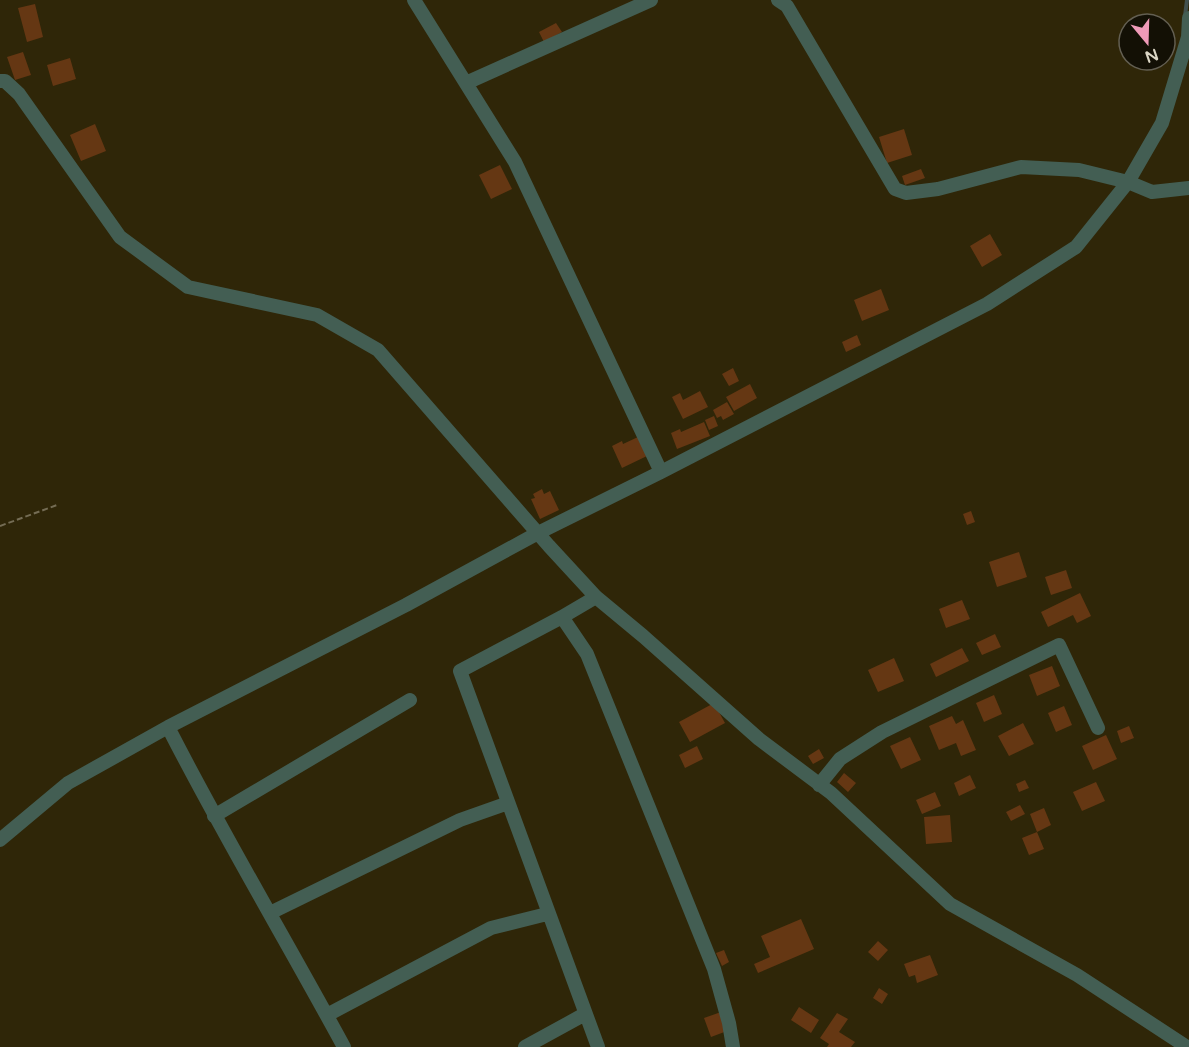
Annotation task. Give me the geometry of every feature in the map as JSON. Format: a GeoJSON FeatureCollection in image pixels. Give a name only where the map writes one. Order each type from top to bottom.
{"type":"FeatureCollection","features":[{"type":"Feature","properties":{"kind":"street"},"geometry":{"type":"LineString","coordinates":[[414,0],[514,162],[661,472]]}},
{"type":"Feature","properties":{"kind":"street"},"geometry":{"type":"LineString","coordinates":[[466,83],[651,0]]}},
{"type":"Feature","properties":{"kind":"street"},"geometry":{"type":"LineString","coordinates":[[778,0],[787,6],[895,189],[906,193],[938,189],[1021,167],[1079,170],[1152,192],[1189,188]]}},
{"type":"Feature","properties":{"kind":"street"},"geometry":{"type":"LineString","coordinates":[[0,840],[68,783],[170,732],[406,605],[542,538],[661,472],[987,304],[1076,247],[1134,185],[1162,123],[1188,37],[1189,18]]}},
{"type":"Feature","properties":{"kind":"street"},"geometry":{"type":"LineString","coordinates":[[0,81],[5,81],[19,94],[120,237],[188,287],[316,315],[378,350],[596,597],[759,740],[819,785],[950,904],[1077,975],[1187,1047]]}},
{"type":"Feature","properties":{"kind":"street"},"geometry":{"type":"LineString","coordinates":[[596,597],[459,671],[598,1047]]}},
{"type":"Feature","properties":{"kind":"street"},"geometry":{"type":"LineString","coordinates":[[562,617],[587,654],[714,969],[733,1047]]}},
{"type":"Feature","properties":{"kind":"street"},"geometry":{"type":"LineString","coordinates":[[819,785],[840,759],[882,732],[1059,645],[1098,728]]}},
{"type":"Feature","properties":{"kind":"street"},"geometry":{"type":"LineString","coordinates":[[214,816],[410,700]]}},
{"type":"Feature","properties":{"kind":"street"},"geometry":{"type":"LineString","coordinates":[[170,732],[214,816],[344,1047]]}},
{"type":"Feature","properties":{"kind":"street"},"geometry":{"type":"LineString","coordinates":[[270,913],[460,820],[508,803]]}},
{"type":"Feature","properties":{"kind":"street"},"geometry":{"type":"LineString","coordinates":[[327,1015],[491,928],[547,914]]}},
{"type":"Feature","properties":{"kind":"street"},"geometry":{"type":"LineString","coordinates":[[525,1047],[585,1014]]}},
{"type":"Feature","properties":{"kind":"path"},"geometry":{"type":"LineString","coordinates":[[0,526],[57,505]]}},
{"type":"Feature","properties":{"kind":"building"},"geometry":{"type":"Polygon","coordinates":[[[35,4],[43,37],[27,42],[18,8],[35,4]]]}},
{"type":"Feature","properties":{"kind":"building"},"geometry":{"type":"Polygon","coordinates":[[[556,23],[562,32],[544,42],[539,32],[556,23]]]}},
{"type":"Feature","properties":{"kind":"building"},"geometry":{"type":"Polygon","coordinates":[[[23,52],[31,75],[15,80],[7,57],[23,52]]]}},
{"type":"Feature","properties":{"kind":"building"},"geometry":{"type":"Polygon","coordinates":[[[70,58],[76,79],[53,86],[47,65],[70,58]]]}},
{"type":"Feature","properties":{"kind":"building"},"geometry":{"type":"Polygon","coordinates":[[[95,124],[106,151],[81,161],[70,135],[95,124]]]}},
{"type":"Feature","properties":{"kind":"building"},"geometry":{"type":"Polygon","coordinates":[[[904,129],[912,155],[887,163],[879,137],[904,129]]]}},
{"type":"Feature","properties":{"kind":"building"},"geometry":{"type":"Polygon","coordinates":[[[500,165],[512,189],[491,199],[479,175],[500,165]]]}},
{"type":"Feature","properties":{"kind":"building"},"geometry":{"type":"Polygon","coordinates":[[[921,169],[925,178],[905,185],[902,176],[921,169]]]}},
{"type":"Feature","properties":{"kind":"building"},"geometry":{"type":"Polygon","coordinates":[[[990,234],[1002,255],[982,267],[970,246],[990,234]]]}},
{"type":"Feature","properties":{"kind":"building"},"geometry":{"type":"Polygon","coordinates":[[[881,289],[889,310],[862,321],[854,300],[881,289]]]}},
{"type":"Feature","properties":{"kind":"building"},"geometry":{"type":"Polygon","coordinates":[[[857,335],[861,345],[846,352],[842,342],[857,335]]]}},
{"type":"Feature","properties":{"kind":"building"},"geometry":{"type":"Polygon","coordinates":[[[733,368],[739,381],[729,386],[722,374],[733,368]]]}},
{"type":"Feature","properties":{"kind":"building"},"geometry":{"type":"Polygon","coordinates":[[[750,384],[757,398],[734,411],[726,397],[750,384]]]}},
{"type":"Feature","properties":{"kind":"building"},"geometry":{"type":"Polygon","coordinates":[[[700,391],[708,407],[683,419],[672,397],[680,393],[683,400],[700,391]]]}},
{"type":"Feature","properties":{"kind":"building"},"geometry":{"type":"Polygon","coordinates":[[[727,402],[734,414],[723,420],[721,416],[717,418],[713,410],[727,402]]]}},
{"type":"Feature","properties":{"kind":"building"},"geometry":{"type":"Polygon","coordinates":[[[714,416],[718,426],[709,430],[705,420],[714,416]]]}},
{"type":"Feature","properties":{"kind":"building"},"geometry":{"type":"Polygon","coordinates":[[[704,422],[710,436],[677,449],[671,433],[680,429],[681,432],[704,422]]]}},
{"type":"Feature","properties":{"kind":"building"},"geometry":{"type":"Polygon","coordinates":[[[638,437],[647,456],[622,468],[612,446],[638,437]]]}},
{"type":"Feature","properties":{"kind":"building"},"geometry":{"type":"Polygon","coordinates":[[[542,489],[544,494],[550,491],[559,510],[540,519],[531,499],[535,498],[533,494],[542,489]]]}},
{"type":"Feature","properties":{"kind":"building"},"geometry":{"type":"Polygon","coordinates":[[[971,511],[975,522],[967,525],[963,514],[971,511]]]}},
{"type":"Feature","properties":{"kind":"building"},"geometry":{"type":"Polygon","coordinates":[[[1019,552],[1027,577],[997,587],[989,562],[1019,552]]]}},
{"type":"Feature","properties":{"kind":"building"},"geometry":{"type":"Polygon","coordinates":[[[1066,570],[1072,588],[1051,595],[1045,577],[1066,570]]]}},
{"type":"Feature","properties":{"kind":"building"},"geometry":{"type":"Polygon","coordinates":[[[1080,593],[1091,616],[1077,623],[1073,615],[1048,627],[1041,612],[1080,593]]]}},
{"type":"Feature","properties":{"kind":"building"},"geometry":{"type":"Polygon","coordinates":[[[962,600],[970,619],[946,628],[939,609],[962,600]]]}},
{"type":"Feature","properties":{"kind":"building"},"geometry":{"type":"Polygon","coordinates":[[[995,634],[1001,647],[982,655],[976,643],[995,634]]]}},
{"type":"Feature","properties":{"kind":"building"},"geometry":{"type":"Polygon","coordinates":[[[962,648],[969,661],[936,677],[930,664],[962,648]]]}},
{"type":"Feature","properties":{"kind":"building"},"geometry":{"type":"Polygon","coordinates":[[[894,658],[904,681],[878,692],[868,670],[894,658]]]}},
{"type":"Feature","properties":{"kind":"building"},"geometry":{"type":"Polygon","coordinates":[[[1052,666],[1060,686],[1037,696],[1029,675],[1052,666]]]}},
{"type":"Feature","properties":{"kind":"building"},"geometry":{"type":"Polygon","coordinates":[[[994,695],[1002,714],[984,722],[976,703],[994,695]]]}},
{"type":"Feature","properties":{"kind":"building"},"geometry":{"type":"Polygon","coordinates":[[[714,703],[725,723],[690,742],[679,722],[714,703]]]}},
{"type":"Feature","properties":{"kind":"building"},"geometry":{"type":"Polygon","coordinates":[[[1064,706],[1072,725],[1056,732],[1048,713],[1064,706]]]}},
{"type":"Feature","properties":{"kind":"building"},"geometry":{"type":"Polygon","coordinates":[[[952,716],[956,724],[963,720],[976,750],[961,756],[956,743],[939,750],[929,726],[952,716]]]}},
{"type":"Feature","properties":{"kind":"building"},"geometry":{"type":"Polygon","coordinates":[[[1023,723],[1034,744],[1009,756],[998,736],[1023,723]]]}},
{"type":"Feature","properties":{"kind":"building"},"geometry":{"type":"Polygon","coordinates":[[[1129,726],[1134,738],[1121,743],[1117,731],[1129,726]]]}},
{"type":"Feature","properties":{"kind":"building"},"geometry":{"type":"Polygon","coordinates":[[[1106,735],[1117,759],[1093,770],[1082,746],[1106,735]]]}},
{"type":"Feature","properties":{"kind":"building"},"geometry":{"type":"Polygon","coordinates":[[[910,737],[921,760],[901,769],[890,746],[910,737]]]}},
{"type":"Feature","properties":{"kind":"building"},"geometry":{"type":"Polygon","coordinates":[[[697,746],[703,759],[685,768],[679,755],[697,746]]]}},
{"type":"Feature","properties":{"kind":"building"},"geometry":{"type":"Polygon","coordinates":[[[819,749],[824,758],[813,764],[808,756],[819,749]]]}},
{"type":"Feature","properties":{"kind":"building"},"geometry":{"type":"Polygon","coordinates":[[[844,773],[856,783],[848,792],[837,782],[844,773]]]}},
{"type":"Feature","properties":{"kind":"building"},"geometry":{"type":"Polygon","coordinates":[[[970,775],[976,788],[959,796],[954,783],[970,775]]]}},
{"type":"Feature","properties":{"kind":"building"},"geometry":{"type":"Polygon","coordinates":[[[1025,780],[1029,788],[1019,792],[1016,784],[1025,780]]]}},
{"type":"Feature","properties":{"kind":"building"},"geometry":{"type":"Polygon","coordinates":[[[1096,782],[1105,801],[1082,811],[1073,792],[1096,782]]]}},
{"type":"Feature","properties":{"kind":"building"},"geometry":{"type":"Polygon","coordinates":[[[935,792],[941,806],[922,814],[916,800],[935,792]]]}},
{"type":"Feature","properties":{"kind":"building"},"geometry":{"type":"Polygon","coordinates":[[[1020,805],[1025,814],[1011,821],[1006,812],[1020,805]]]}},
{"type":"Feature","properties":{"kind":"building"},"geometry":{"type":"Polygon","coordinates":[[[1044,808],[1051,825],[1037,832],[1030,814],[1044,808]]]}},
{"type":"Feature","properties":{"kind":"building"},"geometry":{"type":"Polygon","coordinates":[[[950,815],[952,842],[926,844],[924,817],[950,815]]]}},
{"type":"Feature","properties":{"kind":"building"},"geometry":{"type":"Polygon","coordinates":[[[1037,832],[1044,849],[1029,855],[1022,838],[1037,832]]]}},
{"type":"Feature","properties":{"kind":"building"},"geometry":{"type":"Polygon","coordinates":[[[801,919],[814,949],[758,973],[754,964],[770,957],[761,936],[801,919]]]}},
{"type":"Feature","properties":{"kind":"building"},"geometry":{"type":"Polygon","coordinates":[[[878,941],[888,950],[878,961],[868,952],[878,941]]]}},
{"type":"Feature","properties":{"kind":"building"},"geometry":{"type":"Polygon","coordinates":[[[724,950],[729,962],[722,966],[716,953],[724,950]]]}},
{"type":"Feature","properties":{"kind":"building"},"geometry":{"type":"Polygon","coordinates":[[[930,955],[938,975],[917,983],[915,975],[909,977],[904,964],[930,955]]]}},
{"type":"Feature","properties":{"kind":"building"},"geometry":{"type":"Polygon","coordinates":[[[879,988],[888,994],[882,1004],[873,998],[879,988]]]}},
{"type":"Feature","properties":{"kind":"building"},"geometry":{"type":"Polygon","coordinates":[[[799,1007],[819,1020],[811,1033],[791,1020],[799,1007]]]}},
{"type":"Feature","properties":{"kind":"building"},"geometry":{"type":"Polygon","coordinates":[[[721,1012],[727,1031],[711,1037],[704,1018],[721,1012]]]}},
{"type":"Feature","properties":{"kind":"building"},"geometry":{"type":"Polygon","coordinates":[[[837,1013],[848,1019],[839,1032],[855,1042],[851,1047],[827,1047],[829,1044],[820,1038],[837,1013]]]}},
{"type":"Feature","properties":{"kind":"waterway"},"geometry":{"type":"LineString","coordinates":[[1185,16],[1187,0]]}}]}
